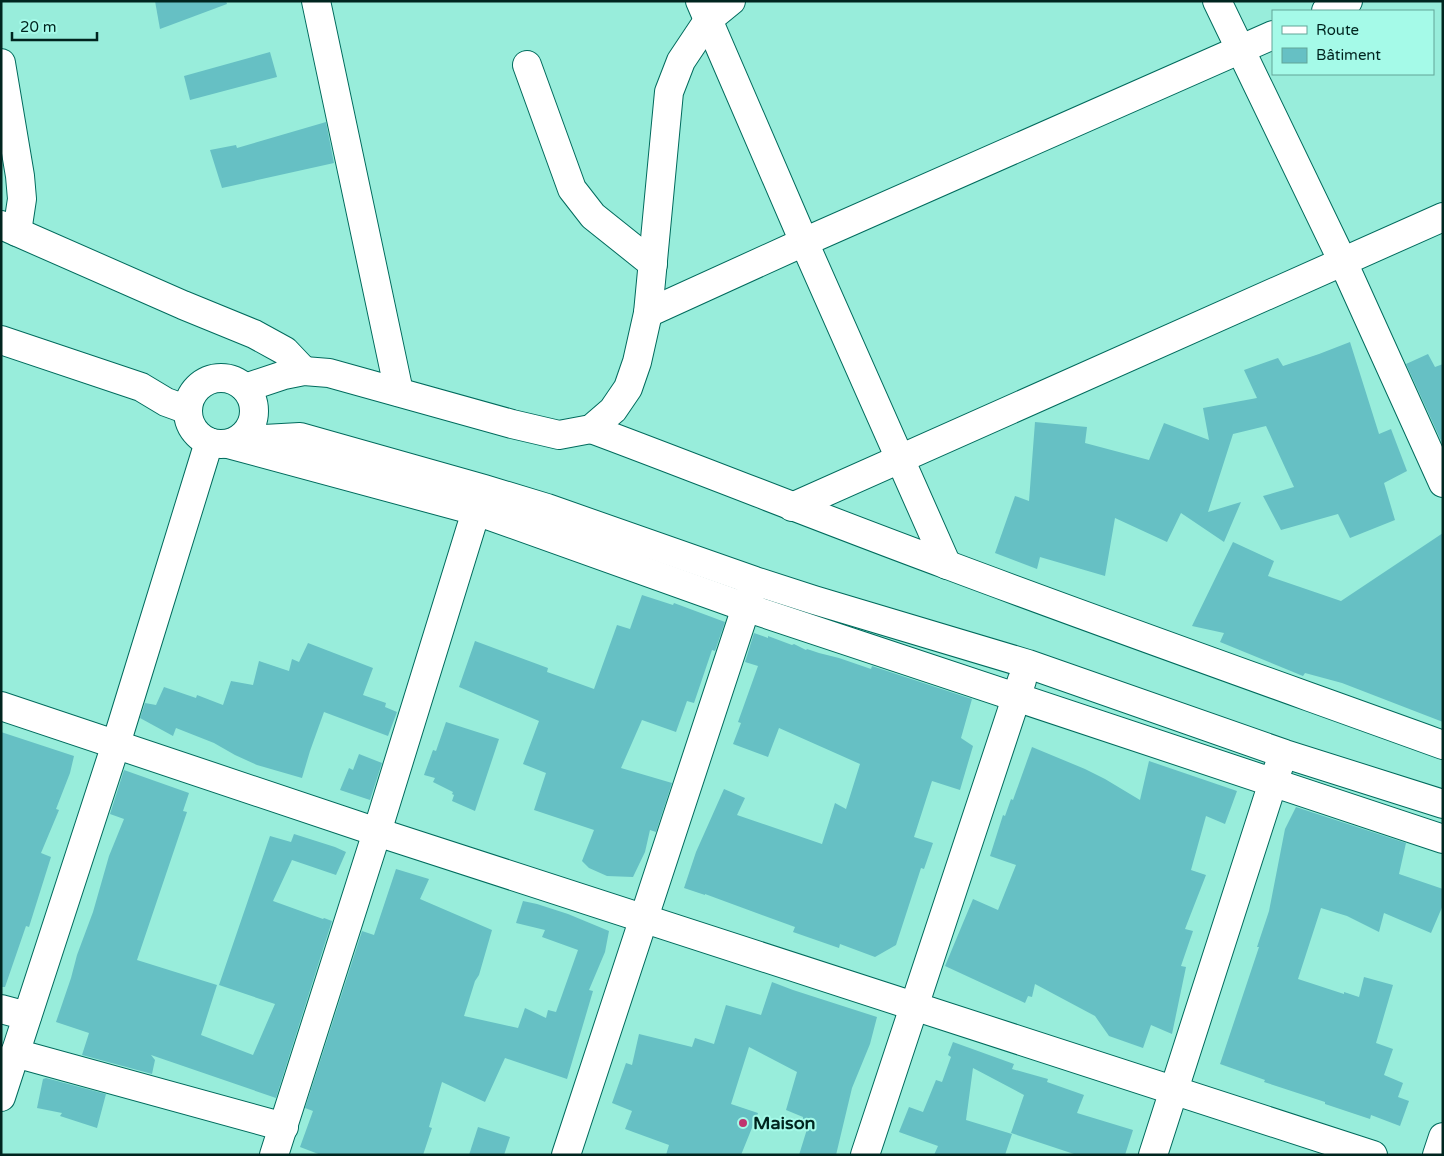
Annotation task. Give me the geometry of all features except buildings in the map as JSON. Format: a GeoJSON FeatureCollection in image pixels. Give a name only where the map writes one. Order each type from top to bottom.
{"type":"FeatureCollection","features":[{"type":"Feature","properties":{"kind":"street"},"geometry":{"type":"LineString","coordinates":[[316,1],[399,392]]}},
{"type":"Feature","properties":{"kind":"street"},"geometry":{"type":"LineString","coordinates":[[249,397],[284,374],[304,371],[329,373],[512,424],[559,435],[591,429],[613,410],[628,388],[637,362],[648,313],[669,92],[681,60],[704,10],[731,1]]}},
{"type":"Feature","properties":{"kind":"street"},"geometry":{"type":"LineString","coordinates":[[1218,1],[1343,262],[1440,473]]}},
{"type":"Feature","properties":{"kind":"street"},"geometry":{"type":"LineString","coordinates":[[1328,10],[1348,1]]}},
{"type":"Feature","properties":{"kind":"street"},"geometry":{"type":"LineString","coordinates":[[704,10],[947,565]]}},
{"type":"Feature","properties":{"kind":"street"},"geometry":{"type":"LineString","coordinates":[[648,313],[1272,35]]}},
{"type":"Feature","properties":{"kind":"street"},"geometry":{"type":"LineString","coordinates":[[1,63],[20,176],[22,199],[9,228],[183,305],[254,334],[285,352],[304,371]]}},
{"type":"Feature","properties":{"kind":"street"},"geometry":{"type":"LineString","coordinates":[[527,65],[572,189],[592,216],[653,264]]}},
{"type":"Feature","properties":{"kind":"street"},"geometry":{"type":"LineString","coordinates":[[792,507],[1443,217]]}},
{"type":"Feature","properties":{"kind":"street"},"geometry":{"type":"LineString","coordinates":[[1,340],[141,387],[166,402],[192,399]]}},
{"type":"Feature","properties":{"kind":"street"},"geometry":{"type":"LineString","coordinates":[[1443,804],[1285,754],[1028,664],[755,581],[556,512],[480,500],[201,437],[194,429],[190,420],[192,399],[210,380],[219,378],[237,382],[249,397],[300,437],[480,500],[745,607],[1443,839]]}},
{"type":"Feature","properties":{"kind":"street"},"geometry":{"type":"LineString","coordinates":[[1,1096],[116,744],[225,442],[245,434],[251,425],[254,416],[249,397]]}},
{"type":"Feature","properties":{"kind":"street"},"geometry":{"type":"LineString","coordinates":[[591,429],[947,565],[1443,745]]}},
{"type":"Feature","properties":{"kind":"street"},"geometry":{"type":"LineString","coordinates":[[225,442],[300,437]]}},
{"type":"Feature","properties":{"kind":"street"},"geometry":{"type":"LineString","coordinates":[[15,1053],[281,1147],[480,500]]}},
{"type":"Feature","properties":{"kind":"street"},"geometry":{"type":"LineString","coordinates":[[566,1155],[755,581]]}},
{"type":"Feature","properties":{"kind":"street"},"geometry":{"type":"LineString","coordinates":[[865,1155],[1028,664]]}},
{"type":"Feature","properties":{"kind":"street"},"geometry":{"type":"LineString","coordinates":[[1,706],[377,832],[1373,1155]]}},
{"type":"Feature","properties":{"kind":"street"},"geometry":{"type":"LineString","coordinates":[[1153,1155],[1273,782],[1285,754]]}},
{"type":"Feature","properties":{"kind":"street"},"geometry":{"type":"LineString","coordinates":[[1,1009],[27,1016]]}},
{"type":"Feature","properties":{"kind":"street"},"geometry":{"type":"LineString","coordinates":[[1437,1155],[1443,1137]]}},
{"type":"Feature","properties":{"kind":"place","name":"Maison"},"geometry":{"type":"Point","coordinates":[743,1123]}}]}
